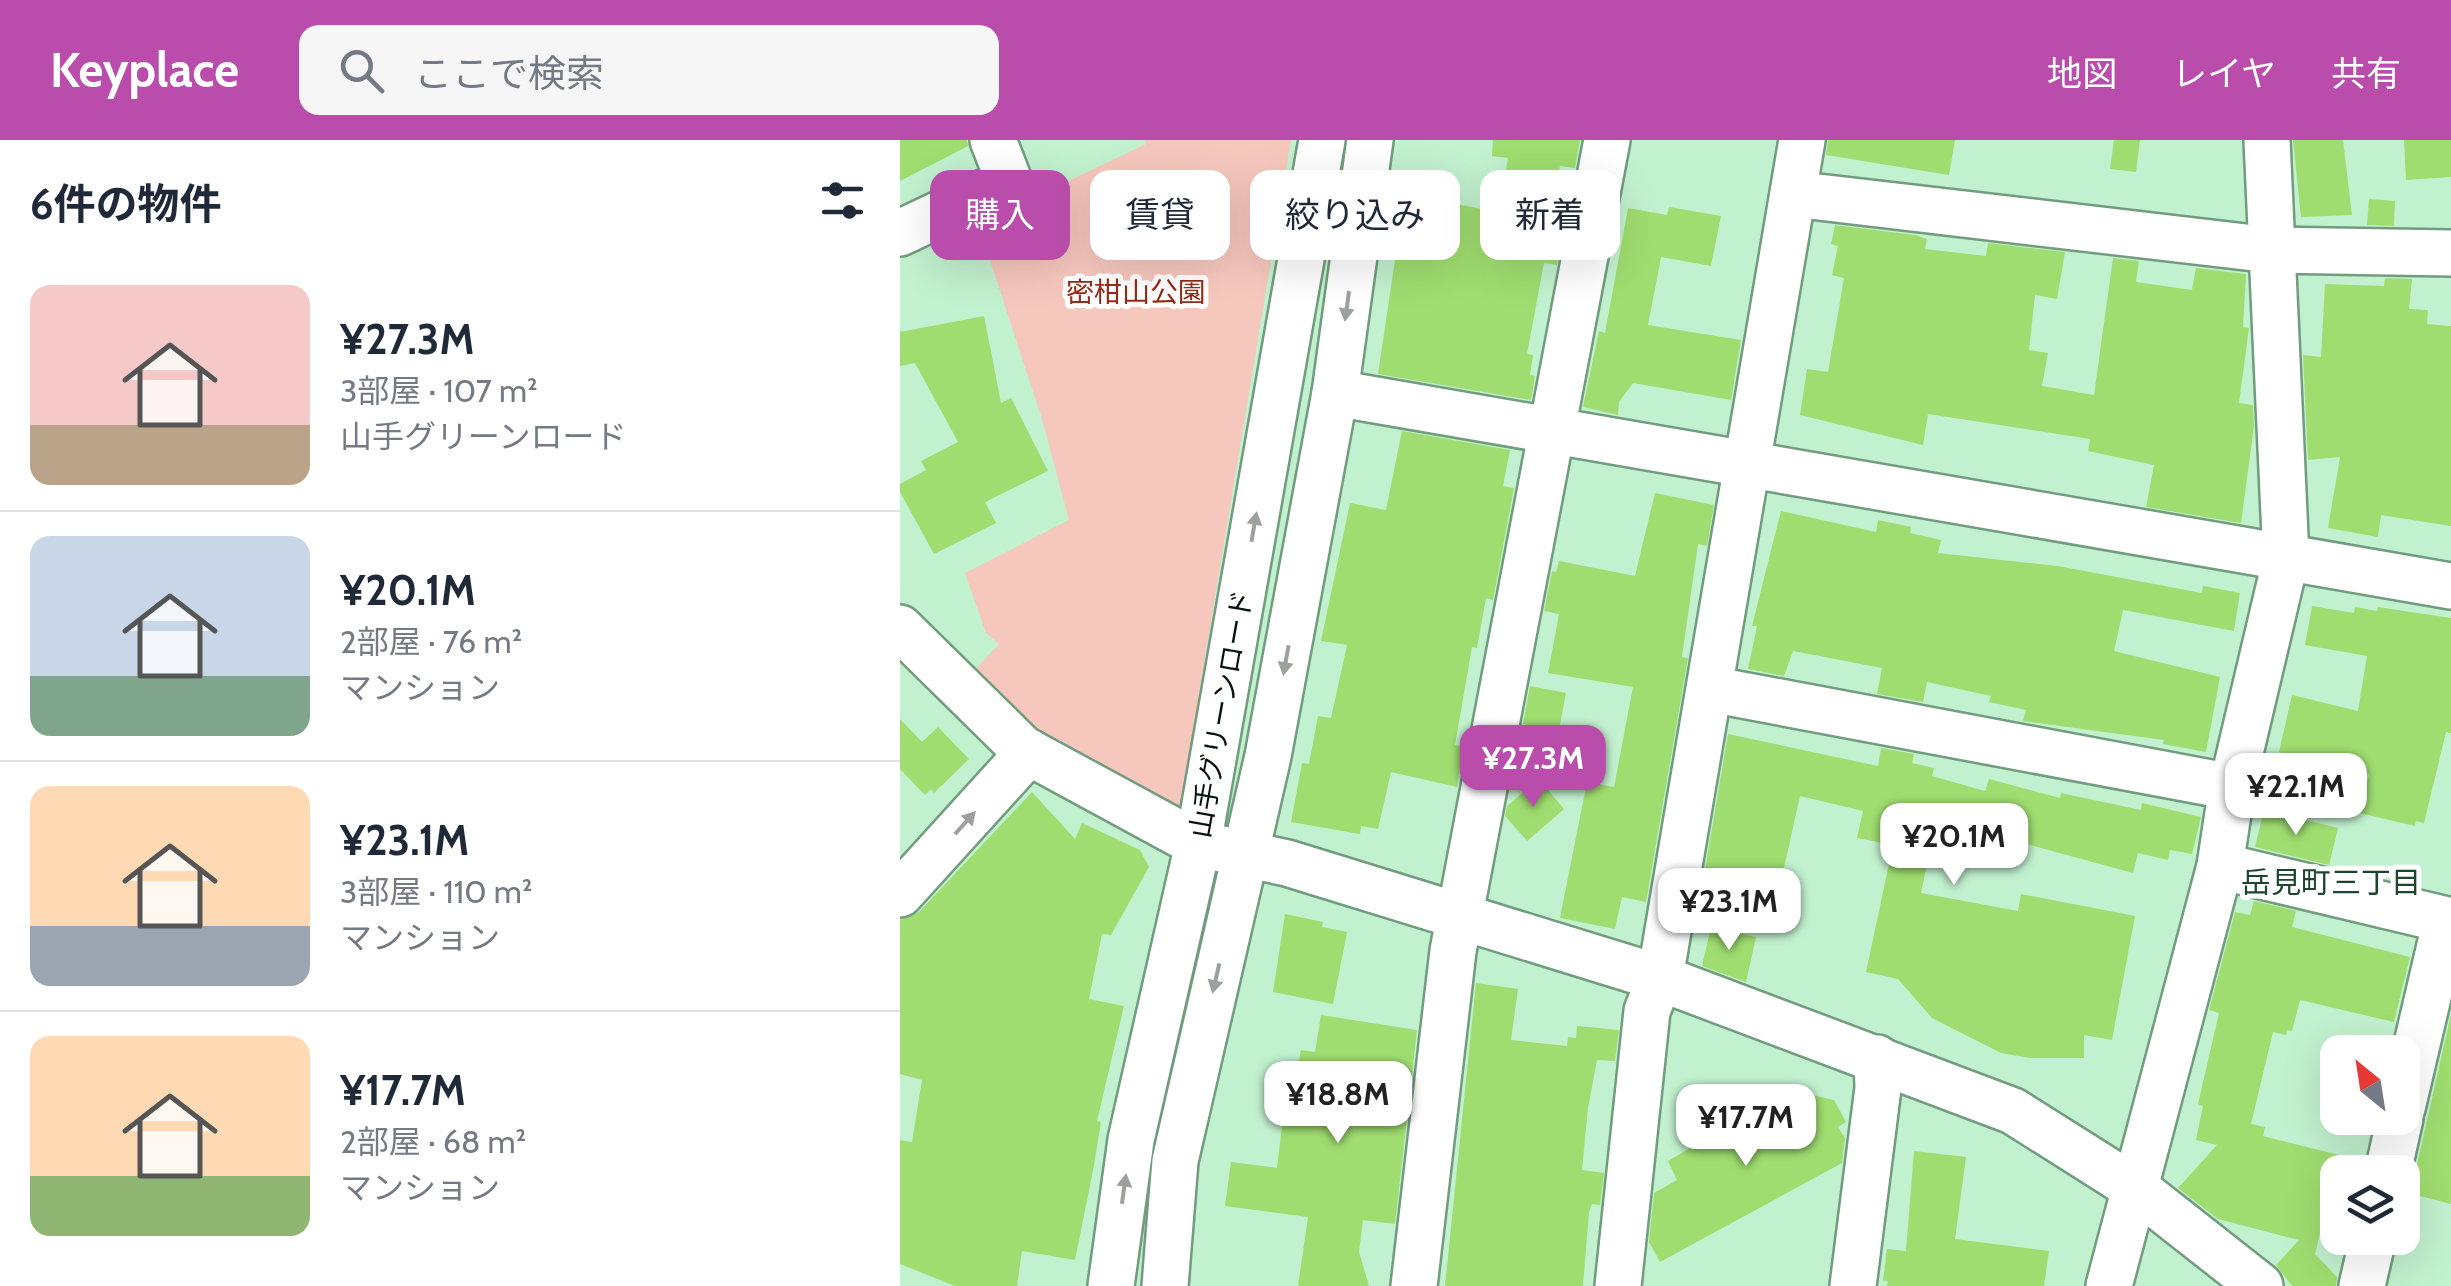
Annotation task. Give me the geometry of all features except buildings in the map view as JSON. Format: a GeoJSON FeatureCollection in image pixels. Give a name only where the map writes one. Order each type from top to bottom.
{"type":"FeatureCollection","features":[{"type":"Feature","properties":{"kind":"street"},"geometry":{"type":"LineString","coordinates":[[900,233],[1010,180],[993,140]]}},
{"type":"Feature","properties":{"kind":"street","name":"山手グリーンロード"},"geometry":{"type":"LineString","coordinates":[[1112,1286],[1131,1140],[1198,844],[1322,140]]}},
{"type":"Feature","properties":{"kind":"street","name":"山手グリーンロード"},"geometry":{"type":"LineString","coordinates":[[1165,1286],[1175,1162],[1268,756],[1335,393],[1370,140]]}},
{"type":"Feature","properties":{"kind":"street"},"geometry":{"type":"LineString","coordinates":[[1414,1286],[1453,951],[1462,920],[1607,140]]}},
{"type":"Feature","properties":{"kind":"street"},"geometry":{"type":"LineString","coordinates":[[1618,1286],[1647,1011],[1660,978],[1802,140]]}},
{"type":"Feature","properties":{"kind":"street"},"geometry":{"type":"LineString","coordinates":[[2109,1286],[2138,1190],[2141,1156],[2220,866],[2232,787],[2286,558],[2267,140]]}},
{"type":"Feature","properties":{"kind":"street"},"geometry":{"type":"LineString","coordinates":[[1793,194],[2270,250],[2451,253]]}},
{"type":"Feature","properties":{"kind":"street"},"geometry":{"type":"LineString","coordinates":[[1335,393],[2451,586]]}},
{"type":"Feature","properties":{"kind":"street"},"geometry":{"type":"LineString","coordinates":[[900,628],[1029,752],[1198,844],[1287,863],[1660,978],[2013,1111],[2138,1190],[2260,1286]]}},
{"type":"Feature","properties":{"kind":"street"},"geometry":{"type":"LineString","coordinates":[[1710,689],[2232,787]]}},
{"type":"Feature","properties":{"kind":"street"},"geometry":{"type":"LineString","coordinates":[[900,894],[1029,752]]}},
{"type":"Feature","properties":{"kind":"street"},"geometry":{"type":"LineString","coordinates":[[2220,866],[2448,920],[2420,1035]]}},
{"type":"Feature","properties":{"kind":"street"},"geometry":{"type":"LineString","coordinates":[[1853,1286],[1878,1088],[1876,1058]]}},
{"type":"Feature","properties":{"kind":"street"},"geometry":{"type":"LineString","coordinates":[[2362,1286],[2369,1255]]}},
{"type":"Feature","properties":{"kind":"green space","name":"密柑山公園"},"geometry":{"type":"Polygon","coordinates":[[[1145,140],[1291,140],[1286,170],[1250,170],[1250,260],[1271,260],[1178,820],[1033,743],[968,677],[999,644],[986,633],[965,573],[1069,520],[1042,419],[990,260],[1070,260],[1070,180],[1090,171],[1090,260],[1230,260],[1230,170],[1091,170],[1146,144],[1145,140]]]}},
{"type":"Feature","properties":{"kind":"district","name":"岳見町三丁目"},"geometry":{"type":"Point","coordinates":[2331,883]}}]}
